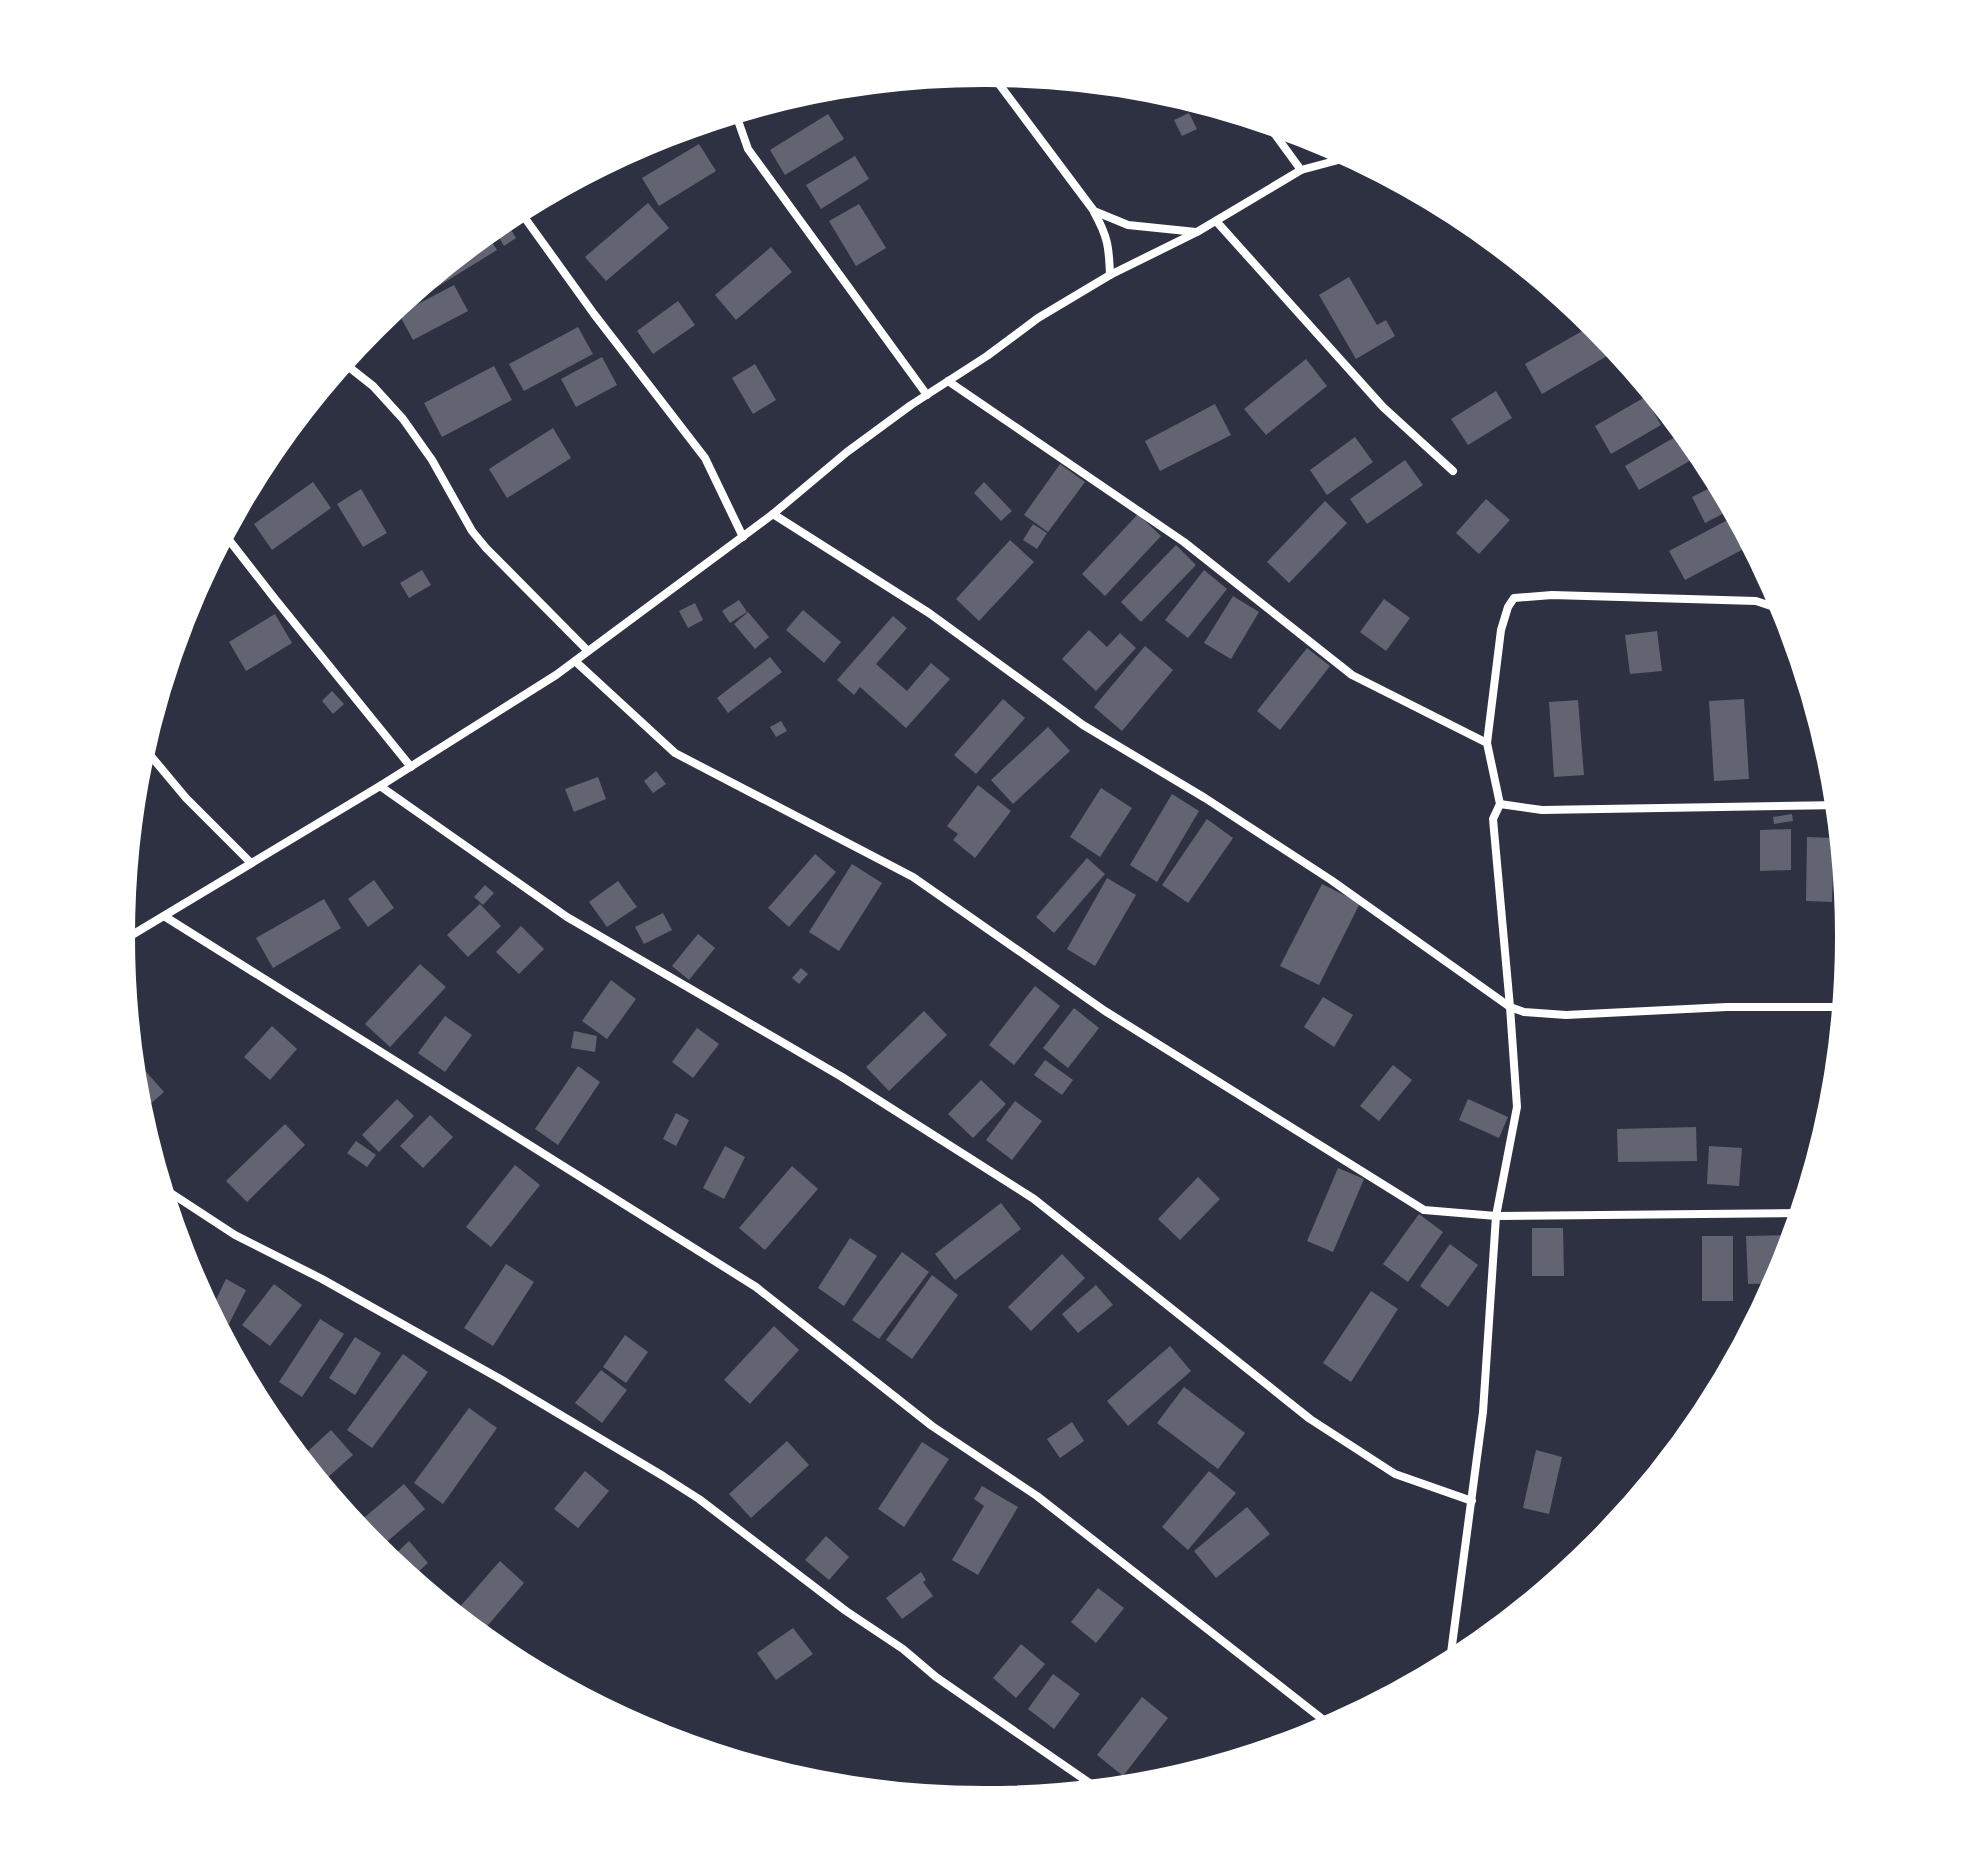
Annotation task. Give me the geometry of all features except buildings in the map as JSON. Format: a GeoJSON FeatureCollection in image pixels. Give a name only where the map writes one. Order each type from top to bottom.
{"type":"FeatureCollection","features":[{"type":"Feature","properties":{"kind":"street"},"geometry":{"type":"LineString","coordinates":[[998,82],[1094,211],[1106,234],[1110,275]]}},
{"type":"Feature","properties":{"kind":"street"},"geometry":{"type":"LineString","coordinates":[[737,119],[748,149],[927,395]]}},
{"type":"Feature","properties":{"kind":"street"},"geometry":{"type":"LineString","coordinates":[[1273,132],[1301,170]]}},
{"type":"Feature","properties":{"kind":"street"},"geometry":{"type":"LineString","coordinates":[[130,936],[411,767],[575,661],[773,514],[847,452],[1038,318],[1110,275],[1197,232],[1301,170],[1340,160]]}},
{"type":"Feature","properties":{"kind":"street"},"geometry":{"type":"LineString","coordinates":[[1094,211],[1128,225],[1197,232]]}},
{"type":"Feature","properties":{"kind":"street"},"geometry":{"type":"LineString","coordinates":[[524,217],[705,458],[743,537]]}},
{"type":"Feature","properties":{"kind":"street"},"geometry":{"type":"LineString","coordinates":[[1216,221],[1383,407],[1453,471]]}},
{"type":"Feature","properties":{"kind":"street"},"geometry":{"type":"LineString","coordinates":[[349,367],[373,386],[403,419],[432,460],[472,531],[486,548],[588,651]]}},
{"type":"Feature","properties":{"kind":"street"},"geometry":{"type":"LineString","coordinates":[[948,381],[1184,542],[1352,675],[1487,743]]}},
{"type":"Feature","properties":{"kind":"street"},"geometry":{"type":"LineString","coordinates":[[773,514],[929,613],[1083,725],[1205,798],[1331,880],[1510,1007],[1524,1012],[1566,1015],[1727,1007],[1836,1007]]}},
{"type":"Feature","properties":{"kind":"street"},"geometry":{"type":"LineString","coordinates":[[229,540],[411,767]]}},
{"type":"Feature","properties":{"kind":"street"},"geometry":{"type":"LineString","coordinates":[[1451,1653],[1483,1412],[1496,1216],[1517,1107],[1493,819],[1500,804],[1487,743],[1501,630],[1508,607],[1514,598],[1552,595],[1756,601],[1772,606]]}},
{"type":"Feature","properties":{"kind":"street"},"geometry":{"type":"LineString","coordinates":[[575,661],[675,753],[913,877],[1105,1011],[1424,1210],[1496,1216],[1793,1213]]}},
{"type":"Feature","properties":{"kind":"street"},"geometry":{"type":"LineString","coordinates":[[150,755],[186,798],[251,863]]}},
{"type":"Feature","properties":{"kind":"street"},"geometry":{"type":"LineString","coordinates":[[380,786],[567,917],[842,1077],[1034,1199],[1310,1419],[1395,1474],[1472,1501]]}},
{"type":"Feature","properties":{"kind":"street"},"geometry":{"type":"LineString","coordinates":[[1500,804],[1542,810],[1829,805]]}},
{"type":"Feature","properties":{"kind":"street"},"geometry":{"type":"LineString","coordinates":[[164,916],[756,1287],[932,1426],[1037,1496],[1324,1721]]}},
{"type":"Feature","properties":{"kind":"street"},"geometry":{"type":"LineString","coordinates":[[171,1193],[235,1235],[322,1279],[502,1380],[699,1499],[846,1611],[903,1649],[936,1677],[1092,1784]]}}]}
